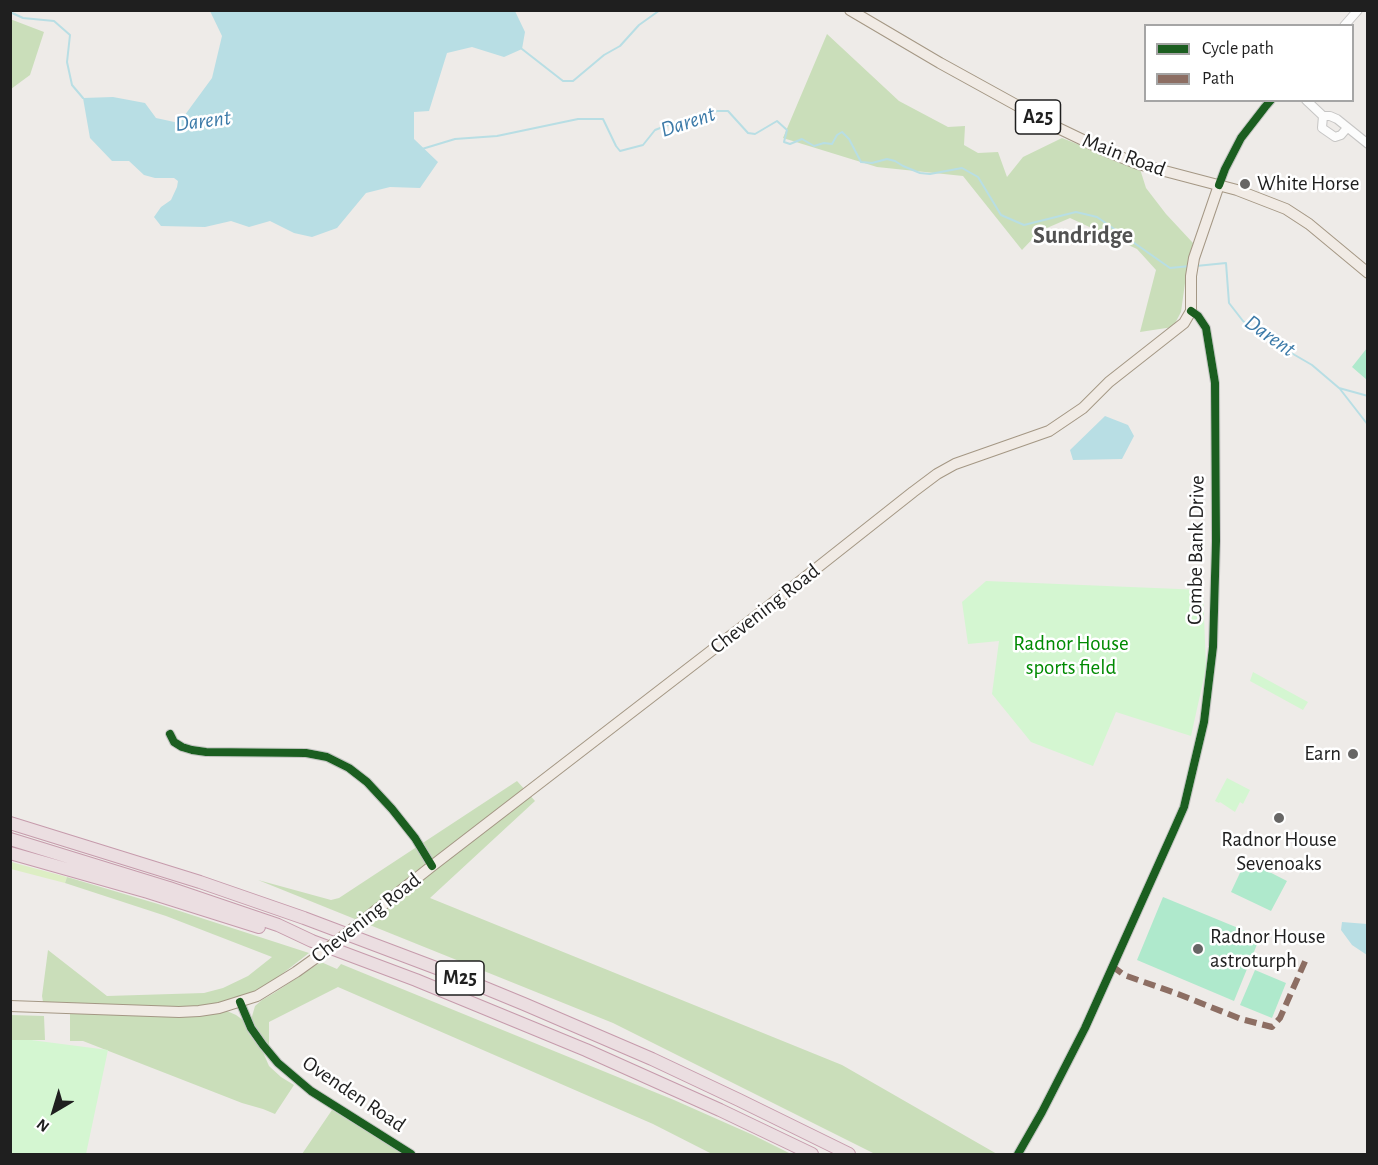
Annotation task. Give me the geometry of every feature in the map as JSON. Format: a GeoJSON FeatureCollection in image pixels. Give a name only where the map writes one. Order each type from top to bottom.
{"type":"FeatureCollection","features":[{"type":"Feature","properties":{"kind":"highway","name":"M25"},"geometry":{"type":"LineString","coordinates":[[10,815],[57,837]]}},
{"type":"Feature","properties":{"kind":"highway","name":"M25"},"geometry":{"type":"LineString","coordinates":[[10,823],[252,900],[439,969],[652,1059],[849,1155]]}},
{"type":"Feature","properties":{"kind":"highway","name":"M25"},"geometry":{"type":"LineString","coordinates":[[10,839],[204,899],[278,925],[312,941],[543,1032],[695,1098],[812,1155]]}},
{"type":"Feature","properties":{"kind":"highway","name":"M25"},"geometry":{"type":"LineString","coordinates":[[10,853],[312,941]]}},
{"type":"Feature","properties":{"kind":"main road","name":"Main Road"},"geometry":{"type":"LineString","coordinates":[[850,10],[1058,128],[1108,152],[1138,164],[1263,199],[1286,209],[1309,224],[1368,273]]}},
{"type":"Feature","properties":{"kind":"main road"},"geometry":{"type":"LineString","coordinates":[[1191,310],[1191,276],[1194,258],[1219,185]]}},
{"type":"Feature","properties":{"kind":"main road","name":"Chevening Road"},"geometry":{"type":"LineString","coordinates":[[240,1002],[257,996],[317,957],[921,486],[955,464],[1049,431],[1083,408],[1109,382],[1184,323],[1191,310]]}},
{"type":"Feature","properties":{"kind":"main road"},"geometry":{"type":"LineString","coordinates":[[10,1006],[179,1012],[219,1008],[240,1002]]}},
{"type":"Feature","properties":{"kind":"street"},"geometry":{"type":"LineString","coordinates":[[1346,24],[1358,10]]}},
{"type":"Feature","properties":{"kind":"street"},"geometry":{"type":"LineString","coordinates":[[1219,185],[1241,138],[1269,102]]}},
{"type":"Feature","properties":{"kind":"street"},"geometry":{"type":"LineString","coordinates":[[1308,102],[1323,116],[1337,119],[1368,144]]}},
{"type":"Feature","properties":{"kind":"street"},"geometry":{"type":"LineString","coordinates":[[1323,116],[1322,128],[1330,135],[1335,137],[1341,135],[1347,128]]}},
{"type":"Feature","properties":{"kind":"street","name":"Combe Bank Drive"},"geometry":{"type":"LineString","coordinates":[[1018,1155],[1085,1028],[1184,807],[1204,722],[1213,647],[1216,541],[1215,383],[1206,328],[1191,310]]}},
{"type":"Feature","properties":{"kind":"street"},"geometry":{"type":"LineString","coordinates":[[170,734],[174,742],[192,750],[306,753],[327,757],[349,768],[367,782],[392,809],[415,838],[432,866]]}},
{"type":"Feature","properties":{"kind":"street","name":"Ovenden Road"},"geometry":{"type":"LineString","coordinates":[[240,1002],[251,1028],[278,1063],[310,1091],[411,1155]]}},
{"type":"Feature","properties":{"kind":"green space"},"geometry":{"type":"Polygon","coordinates":[[[10,19],[44,32],[30,75],[11,89],[10,19]]]}},
{"type":"Feature","properties":{"kind":"green space"},"geometry":{"type":"Polygon","coordinates":[[[827,34],[899,101],[948,127],[965,126],[964,145],[978,153],[998,152],[1007,177],[1023,157],[1062,138],[1140,169],[1146,188],[1193,243],[1181,312],[1173,327],[1140,332],[1156,270],[1137,249],[1070,218],[1040,231],[1022,250],[963,176],[877,167],[783,138],[827,34]]]}},
{"type":"Feature","properties":{"kind":"green space"},"geometry":{"type":"Polygon","coordinates":[[[1367,348],[1367,380],[1352,367],[1367,348]]]}},
{"type":"Feature","properties":{"kind":"green space","name":"Radnor House sports field"},"geometry":{"type":"Polygon","coordinates":[[[986,581],[1203,590],[1206,668],[1191,736],[1116,712],[1093,766],[1031,742],[992,694],[999,641],[968,644],[962,602],[986,581]]]}},
{"type":"Feature","properties":{"kind":"green space"},"geometry":{"type":"Polygon","coordinates":[[[1253,672],[1308,702],[1303,710],[1250,681],[1253,672]]]}},
{"type":"Feature","properties":{"kind":"green space"},"geometry":{"type":"Polygon","coordinates":[[[1227,778],[1250,790],[1243,804],[1240,802],[1235,812],[1215,801],[1227,778]]]}},
{"type":"Feature","properties":{"kind":"green space"},"geometry":{"type":"Polygon","coordinates":[[[517,781],[535,801],[430,898],[842,1065],[997,1154],[875,1154],[613,1023],[258,880],[331,900],[339,898],[517,781]]]}},
{"type":"Feature","properties":{"kind":"green space"},"geometry":{"type":"Polygon","coordinates":[[[1246,860],[1287,881],[1271,911],[1231,892],[1246,860]]]}},
{"type":"Feature","properties":{"kind":"green space"},"geometry":{"type":"Polygon","coordinates":[[[11,862],[67,877],[65,883],[11,869],[11,862]]]}},
{"type":"Feature","properties":{"kind":"green space"},"geometry":{"type":"Polygon","coordinates":[[[67,877],[309,953],[256,991],[201,1007],[43,1002],[48,950],[107,996],[204,993],[223,988],[248,976],[272,957],[166,916],[65,883],[67,877]]]}},
{"type":"Feature","properties":{"kind":"green space","name":"Radnor House astroturph"},"geometry":{"type":"Polygon","coordinates":[[[1163,897],[1260,937],[1234,1001],[1137,960],[1163,897]]]}},
{"type":"Feature","properties":{"kind":"green space"},"geometry":{"type":"Polygon","coordinates":[[[321,962],[337,969],[341,964],[674,1100],[791,1154],[712,1154],[653,1124],[338,987],[269,1022],[269,1046],[254,1028],[251,1020],[255,1006],[321,962]]]}},
{"type":"Feature","properties":{"kind":"green space"},"geometry":{"type":"Polygon","coordinates":[[[1255,970],[1286,983],[1272,1018],[1240,1005],[1255,970]]]}},
{"type":"Feature","properties":{"kind":"green space"},"geometry":{"type":"Polygon","coordinates":[[[227,1011],[243,1020],[269,1066],[294,1085],[275,1114],[83,1041],[70,1041],[70,1014],[201,1016],[227,1011]]]}},
{"type":"Feature","properties":{"kind":"green space"},"geometry":{"type":"Polygon","coordinates":[[[11,1015],[44,1016],[45,1040],[11,1040],[11,1015]]]}},
{"type":"Feature","properties":{"kind":"green space"},"geometry":{"type":"Polygon","coordinates":[[[11,1040],[31,1040],[108,1050],[86,1154],[11,1154],[11,1040]]]}},
{"type":"Feature","properties":{"kind":"green space"},"geometry":{"type":"Polygon","coordinates":[[[332,1110],[403,1154],[302,1154],[332,1110]]]}},
{"type":"Feature","properties":{"kind":"water"},"geometry":{"type":"Polygon","coordinates":[[[210,11],[515,11],[525,32],[522,49],[504,57],[472,47],[447,53],[429,111],[414,112],[414,139],[438,162],[420,188],[390,187],[366,193],[337,228],[312,237],[294,233],[270,221],[249,227],[231,221],[205,227],[161,226],[154,217],[161,207],[171,200],[178,181],[174,178],[155,178],[144,175],[129,161],[112,161],[90,138],[83,98],[113,97],[145,103],[156,118],[179,123],[212,78],[222,36],[210,11]]]}},
{"type":"Feature","properties":{"kind":"water"},"geometry":{"type":"Polygon","coordinates":[[[1105,416],[1128,425],[1134,436],[1122,459],[1073,460],[1070,450],[1105,416]]]}},
{"type":"Feature","properties":{"kind":"water"},"geometry":{"type":"Polygon","coordinates":[[[1342,922],[1367,924],[1367,955],[1352,945],[1341,930],[1342,922]]]}},
{"type":"Feature","properties":{"kind":"waterway"},"geometry":{"type":"LineString","coordinates":[[522,49],[563,81],[573,81],[604,55],[620,46],[639,25],[660,10]]}},
{"type":"Feature","properties":{"kind":"waterway","name":"Darent"},"geometry":{"type":"LineString","coordinates":[[10,12],[23,18],[54,21],[70,35],[67,62],[72,85],[83,98]]}},
{"type":"Feature","properties":{"kind":"waterway","name":"Darent"},"geometry":{"type":"LineString","coordinates":[[422,149],[455,139],[497,136],[578,119],[603,119],[620,151],[643,145],[655,130],[681,120],[700,121],[717,111],[728,111],[748,133],[755,134],[777,121],[787,130],[784,142],[790,144],[802,139],[814,146],[824,143],[832,144],[837,135],[842,132],[849,139],[861,162],[872,163],[887,159],[920,173],[930,174],[962,168],[978,177],[1001,215],[1024,225],[1076,212],[1097,217],[1170,268],[1190,266]]}},
{"type":"Feature","properties":{"kind":"waterway","name":"Darent"},"geometry":{"type":"LineString","coordinates":[[1196,266],[1226,263],[1229,303],[1243,321],[1269,340],[1312,365],[1339,388],[1368,396]]}},
{"type":"Feature","properties":{"kind":"waterway"},"geometry":{"type":"LineString","coordinates":[[1340,389],[1368,425]]}},
{"type":"Feature","properties":{"kind":"marked path"},"geometry":{"type":"LineString","coordinates":[[1112,966],[1124,975],[1241,1019],[1272,1027],[1280,1018],[1307,957]]}},
{"type":"Feature","properties":{"kind":"cycle path"},"geometry":{"type":"LineString","coordinates":[[1219,185],[1241,138],[1269,102]]}},
{"type":"Feature","properties":{"kind":"cycle path"},"geometry":{"type":"LineString","coordinates":[[1018,1154],[1085,1028],[1184,807],[1204,722],[1213,647],[1216,541],[1215,383],[1206,328],[1198,316],[1191,311]]}},
{"type":"Feature","properties":{"kind":"cycle path"},"geometry":{"type":"LineString","coordinates":[[170,734],[174,742],[192,750],[306,753],[327,757],[349,768],[367,782],[392,809],[415,838],[432,866]]}},
{"type":"Feature","properties":{"kind":"cycle path"},"geometry":{"type":"LineString","coordinates":[[240,1002],[251,1028],[278,1063],[311,1091],[411,1154]]}},
{"type":"Feature","properties":{"kind":"place","name":"White Horse"},"geometry":{"type":"Point","coordinates":[1245,184]}},
{"type":"Feature","properties":{"kind":"place","name":"Earn"},"geometry":{"type":"Point","coordinates":[1353,754]}},
{"type":"Feature","properties":{"kind":"place","name":"Radnor House Sevenoaks"},"geometry":{"type":"Point","coordinates":[1279,818]}},
{"type":"Feature","properties":{"kind":"place","name":"Radnor House astroturph"},"geometry":{"type":"Point","coordinates":[1198,949]}},
{"type":"Feature","properties":{"kind":"district","name":"Sundridge"},"geometry":{"type":"Point","coordinates":[1083,236]}}]}
